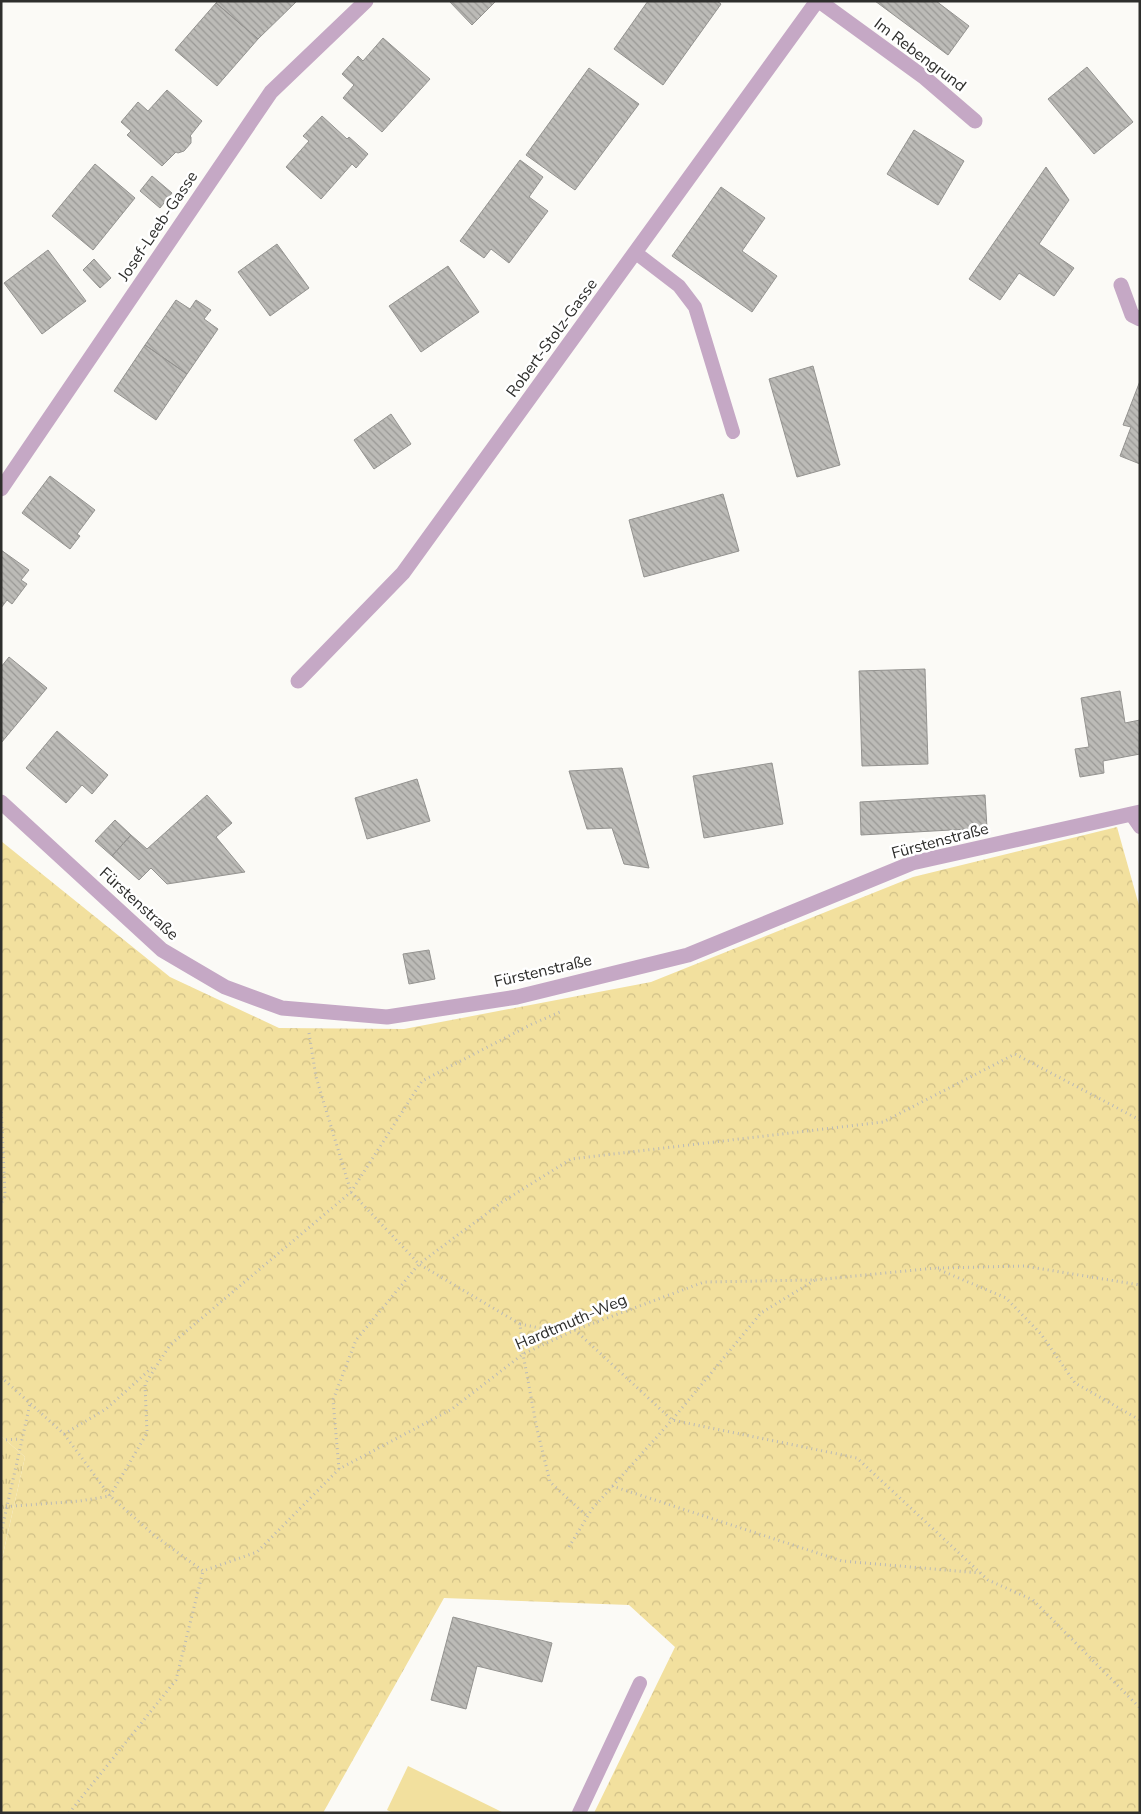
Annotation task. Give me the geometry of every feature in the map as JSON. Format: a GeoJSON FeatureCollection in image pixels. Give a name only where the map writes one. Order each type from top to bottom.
{"type":"FeatureCollection","features":[{"type":"Feature","properties":{"kind":"street","name":"Josef-Leeb-Gasse"},"geometry":{"type":"LineString","coordinates":[[1,489],[271,92],[366,1]]}},
{"type":"Feature","properties":{"kind":"street","name":"Im Rebengrund"},"geometry":{"type":"LineString","coordinates":[[818,1],[925,78],[976,121]]}},
{"type":"Feature","properties":{"kind":"street","name":"Robert-Stolz-Gasse"},"geometry":{"type":"LineString","coordinates":[[298,681],[403,573],[818,1]]}},
{"type":"Feature","properties":{"kind":"street"},"geometry":{"type":"LineString","coordinates":[[1121,285],[1132,315],[1140,319]]}},
{"type":"Feature","properties":{"kind":"street","name":"Fürstenstraße"},"geometry":{"type":"LineString","coordinates":[[1,802],[162,950],[225,987],[282,1008],[386,1017],[517,997],[688,955],[912,863],[1136,813]]}},
{"type":"Feature","properties":{"kind":"lane"},"geometry":{"type":"LineString","coordinates":[[636,253],[679,286],[695,307],[733,432]]}},
{"type":"Feature","properties":{"kind":"lane"},"geometry":{"type":"LineString","coordinates":[[1136,813],[1140,827]]}},
{"type":"Feature","properties":{"kind":"lane"},"geometry":{"type":"LineString","coordinates":[[580,1813],[640,1683]]}},
{"type":"Feature","properties":{"kind":"path"},"geometry":{"type":"LineString","coordinates":[[3,1507],[80,1501],[110,1496],[147,1434],[145,1384],[170,1345],[351,1192],[422,1081],[532,1024],[566,1009]]}},
{"type":"Feature","properties":{"kind":"path"},"geometry":{"type":"LineString","coordinates":[[305,1010],[316,1077],[351,1192],[419,1264],[520,1324],[575,1330],[672,1420],[857,1458],[988,1580],[1033,1600],[1140,1708]]}},
{"type":"Feature","properties":{"kind":"path"},"geometry":{"type":"LineString","coordinates":[[339,1469],[333,1400],[356,1340],[419,1264],[502,1202],[571,1159],[883,1122],[1015,1054],[1140,1120]]}},
{"type":"Feature","properties":{"kind":"path"},"geometry":{"type":"LineString","coordinates":[[1,1102],[5,1196],[1,1204]]}},
{"type":"Feature","properties":{"kind":"path"},"geometry":{"type":"LineString","coordinates":[[935,1268],[1024,1266],[1140,1285]]}},
{"type":"Feature","properties":{"kind":"path","name":"Hardtmuth-Weg"},"geometry":{"type":"LineString","coordinates":[[203,1571],[257,1552],[339,1469],[452,1408],[523,1354],[575,1330],[704,1282],[815,1280],[935,1268],[1006,1298],[1042,1334],[1075,1383],[1140,1420]]}},
{"type":"Feature","properties":{"kind":"path"},"geometry":{"type":"LineString","coordinates":[[568,1547],[587,1516],[672,1420],[760,1313],[815,1280]]}},
{"type":"Feature","properties":{"kind":"path"},"geometry":{"type":"LineString","coordinates":[[520,1324],[523,1354],[537,1429],[550,1482],[587,1516]]}},
{"type":"Feature","properties":{"kind":"path"},"geometry":{"type":"LineString","coordinates":[[64,1434],[106,1409],[159,1362]]}},
{"type":"Feature","properties":{"kind":"path"},"geometry":{"type":"LineString","coordinates":[[1,1377],[64,1434],[110,1496],[155,1536],[203,1571],[176,1680],[69,1813]]}},
{"type":"Feature","properties":{"kind":"path"},"geometry":{"type":"LineString","coordinates":[[1,1533],[3,1507],[30,1404]]}},
{"type":"Feature","properties":{"kind":"path"},"geometry":{"type":"LineString","coordinates":[[1,1440],[22,1439]]}},
{"type":"Feature","properties":{"kind":"path"},"geometry":{"type":"LineString","coordinates":[[612,1486],[842,1561],[980,1573]]}},
{"type":"Feature","properties":{"kind":"green space"},"geometry":{"type":"Polygon","coordinates":[[[1117,827],[1140,909],[1140,1813],[594,1813],[675,1647],[629,1605],[444,1598],[323,1813],[1,1813],[1,1563],[25,1457],[1,1436],[1,841],[170,977],[279,1028],[404,1029],[651,982],[913,877],[1117,827]]]}},
{"type":"Feature","properties":{"kind":"green space"},"geometry":{"type":"Polygon","coordinates":[[[1,1436],[25,1457],[1,1563],[1,1436]]]}},
{"type":"Feature","properties":{"kind":"green space"},"geometry":{"type":"Polygon","coordinates":[[[408,1766],[502,1812],[393,1813],[387,1810],[408,1766]]]}},
{"type":"Feature","properties":{"kind":"building"},"geometry":{"type":"Polygon","coordinates":[[[218,1],[297,1],[258,39],[216,3],[218,1]]]}},
{"type":"Feature","properties":{"kind":"building"},"geometry":{"type":"Polygon","coordinates":[[[449,1],[496,1],[472,25],[449,1]]]}},
{"type":"Feature","properties":{"kind":"building"},"geometry":{"type":"Polygon","coordinates":[[[648,1],[717,1],[721,4],[663,85],[614,49],[648,1]]]}},
{"type":"Feature","properties":{"kind":"building"},"geometry":{"type":"Polygon","coordinates":[[[875,1],[936,1],[969,26],[948,55],[875,1]]]}},
{"type":"Feature","properties":{"kind":"building"},"geometry":{"type":"Polygon","coordinates":[[[216,3],[258,39],[217,86],[175,50],[216,3]]]}},
{"type":"Feature","properties":{"kind":"building"},"geometry":{"type":"Polygon","coordinates":[[[383,38],[430,79],[382,132],[343,98],[354,85],[342,74],[358,56],[363,61],[383,38]]]}},
{"type":"Feature","properties":{"kind":"building"},"geometry":{"type":"Polygon","coordinates":[[[1087,67],[1133,122],[1094,154],[1048,99],[1087,67]]]}},
{"type":"Feature","properties":{"kind":"building"},"geometry":{"type":"Polygon","coordinates":[[[589,68],[639,104],[575,190],[526,155],[589,68]]]}},
{"type":"Feature","properties":{"kind":"building"},"geometry":{"type":"Polygon","coordinates":[[[167,90],[202,121],[190,136],[191,143],[184,151],[176,152],[162,166],[127,135],[131,131],[121,122],[138,102],[148,111],[167,90]]]}},
{"type":"Feature","properties":{"kind":"building"},"geometry":{"type":"Polygon","coordinates":[[[322,116],[347,139],[349,137],[368,154],[356,168],[352,164],[321,199],[286,167],[309,141],[303,136],[322,116]]]}},
{"type":"Feature","properties":{"kind":"building"},"geometry":{"type":"Polygon","coordinates":[[[914,130],[964,161],[938,205],[887,174],[914,130]]]}},
{"type":"Feature","properties":{"kind":"building"},"geometry":{"type":"Polygon","coordinates":[[[520,160],[543,177],[529,197],[548,211],[509,263],[491,249],[484,258],[460,241],[520,160]]]}},
{"type":"Feature","properties":{"kind":"building"},"geometry":{"type":"Polygon","coordinates":[[[95,164],[135,198],[93,250],[52,216],[95,164]]]}},
{"type":"Feature","properties":{"kind":"building"},"geometry":{"type":"Polygon","coordinates":[[[1046,167],[1069,200],[1039,244],[1074,268],[1054,296],[1019,273],[1000,300],[969,279],[1046,167]]]}},
{"type":"Feature","properties":{"kind":"building"},"geometry":{"type":"Polygon","coordinates":[[[152,176],[172,193],[160,208],[140,191],[152,176]]]}},
{"type":"Feature","properties":{"kind":"building"},"geometry":{"type":"Polygon","coordinates":[[[721,187],[765,218],[742,251],[777,276],[752,312],[672,256],[721,187]]]}},
{"type":"Feature","properties":{"kind":"building"},"geometry":{"type":"Polygon","coordinates":[[[277,244],[309,288],[270,316],[238,272],[277,244]]]}},
{"type":"Feature","properties":{"kind":"building"},"geometry":{"type":"Polygon","coordinates":[[[48,250],[86,301],[42,334],[4,283],[48,250]]]}},
{"type":"Feature","properties":{"kind":"building"},"geometry":{"type":"Polygon","coordinates":[[[94,259],[111,278],[100,288],[83,270],[94,259]]]}},
{"type":"Feature","properties":{"kind":"building"},"geometry":{"type":"Polygon","coordinates":[[[448,266],[479,312],[421,352],[389,306],[448,266]]]}},
{"type":"Feature","properties":{"kind":"building"},"geometry":{"type":"Polygon","coordinates":[[[176,300],[190,309],[196,300],[211,310],[204,319],[218,329],[187,374],[145,345],[176,300]]]}},
{"type":"Feature","properties":{"kind":"building"},"geometry":{"type":"Polygon","coordinates":[[[145,345],[187,374],[156,420],[114,391],[145,345]]]}},
{"type":"Feature","properties":{"kind":"building"},"geometry":{"type":"Polygon","coordinates":[[[813,366],[840,465],[797,477],[769,379],[813,366]]]}},
{"type":"Feature","properties":{"kind":"building"},"geometry":{"type":"Polygon","coordinates":[[[1140,381],[1140,464],[1120,456],[1131,427],[1123,425],[1140,381]]]}},
{"type":"Feature","properties":{"kind":"building"},"geometry":{"type":"Polygon","coordinates":[[[391,414],[411,444],[374,469],[354,440],[391,414]]]}},
{"type":"Feature","properties":{"kind":"building"},"geometry":{"type":"Polygon","coordinates":[[[50,476],[95,510],[77,534],[80,536],[70,549],[22,513],[50,476]]]}},
{"type":"Feature","properties":{"kind":"building"},"geometry":{"type":"Polygon","coordinates":[[[723,494],[739,551],[644,577],[629,520],[723,494]]]}},
{"type":"Feature","properties":{"kind":"building"},"geometry":{"type":"Polygon","coordinates":[[[1,550],[29,570],[21,580],[27,584],[12,604],[7,600],[1,608],[1,550]]]}},
{"type":"Feature","properties":{"kind":"building"},"geometry":{"type":"Polygon","coordinates":[[[9,657],[47,688],[1,743],[1,667],[9,657]]]}},
{"type":"Feature","properties":{"kind":"building"},"geometry":{"type":"Polygon","coordinates":[[[925,669],[928,764],[862,766],[859,671],[925,669]]]}},
{"type":"Feature","properties":{"kind":"building"},"geometry":{"type":"Polygon","coordinates":[[[1120,691],[1125,723],[1140,720],[1140,754],[1103,761],[1104,773],[1080,777],[1075,749],[1089,747],[1081,698],[1120,691]]]}},
{"type":"Feature","properties":{"kind":"building"},"geometry":{"type":"Polygon","coordinates":[[[57,731],[108,775],[92,794],[82,785],[66,803],[26,768],[57,731]]]}},
{"type":"Feature","properties":{"kind":"building"},"geometry":{"type":"Polygon","coordinates":[[[772,763],[783,824],[704,838],[693,776],[772,763]]]}},
{"type":"Feature","properties":{"kind":"building"},"geometry":{"type":"Polygon","coordinates":[[[622,768],[649,868],[624,864],[612,828],[587,829],[569,771],[622,768]]]}},
{"type":"Feature","properties":{"kind":"building"},"geometry":{"type":"Polygon","coordinates":[[[417,779],[430,821],[367,839],[355,798],[417,779]]]}},
{"type":"Feature","properties":{"kind":"building"},"geometry":{"type":"Polygon","coordinates":[[[207,795],[232,823],[216,837],[245,872],[167,884],[151,868],[139,880],[112,856],[131,835],[147,849],[207,795]]]}},
{"type":"Feature","properties":{"kind":"building"},"geometry":{"type":"Polygon","coordinates":[[[985,795],[987,828],[861,835],[860,802],[985,795]]]}},
{"type":"Feature","properties":{"kind":"building"},"geometry":{"type":"Polygon","coordinates":[[[115,820],[131,835],[112,856],[95,841],[115,820]]]}},
{"type":"Feature","properties":{"kind":"building"},"geometry":{"type":"Polygon","coordinates":[[[429,950],[435,979],[409,984],[403,954],[429,950]]]}},
{"type":"Feature","properties":{"kind":"building"},"geometry":{"type":"Polygon","coordinates":[[[453,1617],[552,1643],[542,1682],[477,1666],[466,1709],[431,1700],[453,1617]]]}}]}
